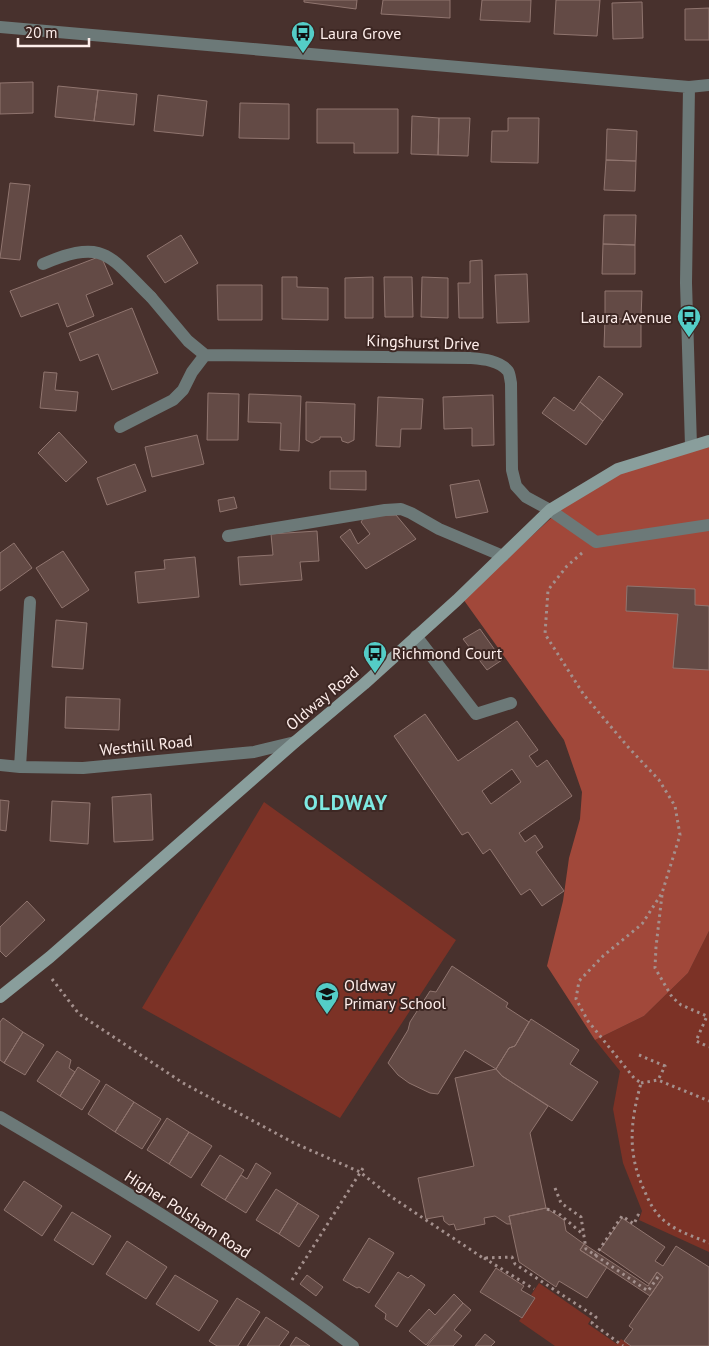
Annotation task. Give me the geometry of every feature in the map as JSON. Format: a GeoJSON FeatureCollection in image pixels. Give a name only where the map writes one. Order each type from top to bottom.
{"type":"FeatureCollection","features":[{"type":"Feature","properties":{"kind":"street"},"geometry":{"type":"LineString","coordinates":[[0,27],[689,88],[709,85]]}},
{"type":"Feature","properties":{"kind":"street"},"geometry":{"type":"LineString","coordinates":[[689,88],[686,284],[691,446]]}},
{"type":"Feature","properties":{"kind":"street"},"geometry":{"type":"LineString","coordinates":[[43,264],[79,251],[103,253],[118,264],[151,297],[188,341],[205,355],[192,372],[183,390],[173,400],[120,426]]}},
{"type":"Feature","properties":{"kind":"street","name":"Kingshurst Drive"},"geometry":{"type":"LineString","coordinates":[[205,355],[470,358],[498,363],[508,371],[511,383],[512,470],[516,486],[526,497],[550,510]]}},
{"type":"Feature","properties":{"kind":"street","name":"Oldway Road"},"geometry":{"type":"LineString","coordinates":[[0,997],[38,967],[364,684],[550,510],[618,469],[709,441]]}},
{"type":"Feature","properties":{"kind":"street"},"geometry":{"type":"LineString","coordinates":[[228,536],[401,509],[439,529],[503,556]]}},
{"type":"Feature","properties":{"kind":"street"},"geometry":{"type":"LineString","coordinates":[[550,510],[596,542],[709,525]]}},
{"type":"Feature","properties":{"kind":"street"},"geometry":{"type":"LineString","coordinates":[[20,767],[30,602]]}},
{"type":"Feature","properties":{"kind":"street"},"geometry":{"type":"LineString","coordinates":[[416,636],[476,714],[511,703]]}},
{"type":"Feature","properties":{"kind":"street","name":"Westhill Road"},"geometry":{"type":"LineString","coordinates":[[0,765],[82,768],[254,752],[295,742]]}},
{"type":"Feature","properties":{"kind":"street","name":"Higher Polsham Road"},"geometry":{"type":"LineString","coordinates":[[0,1117],[186,1231],[282,1295],[353,1346]]}},
{"type":"Feature","properties":{"kind":"path"},"geometry":{"type":"LineString","coordinates":[[596,542],[567,566],[548,590],[545,634],[584,695],[628,748],[659,780],[674,806],[680,834],[662,892],[655,968],[672,998],[681,1005],[708,1016],[696,1041],[709,1047]]}},
{"type":"Feature","properties":{"kind":"path"},"geometry":{"type":"LineString","coordinates":[[662,892],[642,924],[603,956],[579,982],[576,1000],[588,1021],[634,1078],[641,1083],[658,1080],[709,1102]]}},
{"type":"Feature","properties":{"kind":"path"},"geometry":{"type":"LineString","coordinates":[[38,967],[55,982],[79,1014],[160,1069],[278,1135],[360,1172],[390,1196],[483,1258],[534,1289]]}},
{"type":"Feature","properties":{"kind":"path"},"geometry":{"type":"LineString","coordinates":[[639,1054],[665,1066],[658,1080]]}},
{"type":"Feature","properties":{"kind":"path"},"geometry":{"type":"LineString","coordinates":[[641,1083],[635,1104],[631,1139],[632,1154],[640,1183],[652,1209],[667,1223],[709,1243]]}},
{"type":"Feature","properties":{"kind":"path"},"geometry":{"type":"LineString","coordinates":[[282,1295],[365,1165]]}},
{"type":"Feature","properties":{"kind":"path"},"geometry":{"type":"LineString","coordinates":[[555,1188],[561,1203],[581,1217],[585,1250],[648,1291],[660,1274]]}},
{"type":"Feature","properties":{"kind":"path"},"geometry":{"type":"LineString","coordinates":[[547,1209],[558,1213],[584,1235]]}},
{"type":"Feature","properties":{"kind":"path"},"geometry":{"type":"LineString","coordinates":[[595,1256],[622,1216],[634,1224],[638,1215],[640,1216]]}},
{"type":"Feature","properties":{"kind":"path"},"geometry":{"type":"LineString","coordinates":[[483,1258],[512,1257],[515,1264],[596,1317],[592,1324],[623,1346]]}},
{"type":"Feature","properties":{"kind":"shaded area"},"geometry":{"type":"Polygon","coordinates":[[[709,445],[709,931],[688,973],[644,1016],[595,1040],[547,966],[563,901],[569,858],[580,819],[582,792],[564,740],[463,599],[561,509],[619,472],[709,445]]]}},
{"type":"Feature","properties":{"kind":"shaded area"},"geometry":{"type":"Polygon","coordinates":[[[264,802],[456,940],[340,1118],[142,1008],[264,802]]]}},
{"type":"Feature","properties":{"kind":"shaded area"},"geometry":{"type":"Polygon","coordinates":[[[709,931],[709,1252],[639,1220],[642,1211],[623,1163],[613,1109],[620,1071],[595,1040],[644,1016],[688,973],[709,931]]]}},
{"type":"Feature","properties":{"kind":"shaded area"},"geometry":{"type":"Polygon","coordinates":[[[539,1283],[591,1319],[588,1324],[617,1344],[621,1339],[632,1346],[555,1346],[519,1321],[535,1298],[531,1295],[539,1283]]]}},
{"type":"Feature","properties":{"kind":"building"},"geometry":{"type":"Polygon","coordinates":[[[304,0],[357,0],[356,9],[304,2],[304,0]]]}},
{"type":"Feature","properties":{"kind":"building"},"geometry":{"type":"Polygon","coordinates":[[[383,0],[450,0],[450,18],[381,14],[383,0]]]}},
{"type":"Feature","properties":{"kind":"building"},"geometry":{"type":"Polygon","coordinates":[[[482,0],[531,0],[530,22],[480,20],[482,0]]]}},
{"type":"Feature","properties":{"kind":"building"},"geometry":{"type":"Polygon","coordinates":[[[556,0],[600,0],[597,36],[554,34],[556,0]]]}},
{"type":"Feature","properties":{"kind":"building"},"geometry":{"type":"Polygon","coordinates":[[[642,2],[643,38],[613,39],[612,3],[642,2]]]}},
{"type":"Feature","properties":{"kind":"building"},"geometry":{"type":"Polygon","coordinates":[[[709,8],[709,40],[685,40],[685,9],[709,8]]]}},
{"type":"Feature","properties":{"kind":"building"},"geometry":{"type":"Polygon","coordinates":[[[33,82],[33,113],[0,114],[0,83],[33,82]]]}},
{"type":"Feature","properties":{"kind":"building"},"geometry":{"type":"Polygon","coordinates":[[[58,86],[98,90],[94,121],[55,117],[58,86]]]}},
{"type":"Feature","properties":{"kind":"building"},"geometry":{"type":"Polygon","coordinates":[[[98,90],[137,94],[134,125],[94,121],[98,90]]]}},
{"type":"Feature","properties":{"kind":"building"},"geometry":{"type":"Polygon","coordinates":[[[158,95],[207,101],[203,136],[154,131],[158,95]]]}},
{"type":"Feature","properties":{"kind":"building"},"geometry":{"type":"Polygon","coordinates":[[[240,103],[289,104],[289,139],[239,138],[240,103]]]}},
{"type":"Feature","properties":{"kind":"building"},"geometry":{"type":"Polygon","coordinates":[[[317,109],[398,109],[398,153],[354,153],[354,143],[317,143],[317,109]]]}},
{"type":"Feature","properties":{"kind":"building"},"geometry":{"type":"Polygon","coordinates":[[[412,116],[439,118],[438,155],[411,154],[412,116]]]}},
{"type":"Feature","properties":{"kind":"building"},"geometry":{"type":"Polygon","coordinates":[[[439,118],[470,118],[468,156],[438,155],[439,118]]]}},
{"type":"Feature","properties":{"kind":"building"},"geometry":{"type":"Polygon","coordinates":[[[508,118],[539,118],[538,163],[491,162],[492,131],[508,131],[508,118]]]}},
{"type":"Feature","properties":{"kind":"building"},"geometry":{"type":"Polygon","coordinates":[[[607,129],[637,131],[636,161],[606,160],[607,129]]]}},
{"type":"Feature","properties":{"kind":"building"},"geometry":{"type":"Polygon","coordinates":[[[606,160],[636,161],[635,191],[604,190],[606,160]]]}},
{"type":"Feature","properties":{"kind":"building"},"geometry":{"type":"Polygon","coordinates":[[[10,183],[30,185],[20,260],[0,258],[10,183]]]}},
{"type":"Feature","properties":{"kind":"building"},"geometry":{"type":"Polygon","coordinates":[[[604,215],[636,215],[635,245],[603,244],[604,215]]]}},
{"type":"Feature","properties":{"kind":"building"},"geometry":{"type":"Polygon","coordinates":[[[181,235],[198,263],[165,283],[147,256],[181,235]]]}},
{"type":"Feature","properties":{"kind":"building"},"geometry":{"type":"Polygon","coordinates":[[[603,244],[635,245],[635,274],[602,274],[603,244]]]}},
{"type":"Feature","properties":{"kind":"building"},"geometry":{"type":"Polygon","coordinates":[[[101,256],[113,284],[86,295],[94,316],[67,327],[58,303],[21,317],[10,291],[101,256]]]}},
{"type":"Feature","properties":{"kind":"building"},"geometry":{"type":"Polygon","coordinates":[[[482,260],[483,318],[459,318],[458,283],[470,283],[470,261],[482,260]]]}},
{"type":"Feature","properties":{"kind":"building"},"geometry":{"type":"Polygon","coordinates":[[[527,274],[529,322],[497,323],[495,275],[527,274]]]}},
{"type":"Feature","properties":{"kind":"building"},"geometry":{"type":"Polygon","coordinates":[[[282,277],[297,277],[297,287],[328,288],[328,320],[282,319],[282,277]]]}},
{"type":"Feature","properties":{"kind":"building"},"geometry":{"type":"Polygon","coordinates":[[[373,277],[373,318],[345,318],[345,278],[373,277]]]}},
{"type":"Feature","properties":{"kind":"building"},"geometry":{"type":"Polygon","coordinates":[[[384,277],[412,277],[413,317],[385,317],[384,277]]]}},
{"type":"Feature","properties":{"kind":"building"},"geometry":{"type":"Polygon","coordinates":[[[422,277],[448,278],[448,318],[421,317],[422,277]]]}},
{"type":"Feature","properties":{"kind":"building"},"geometry":{"type":"Polygon","coordinates":[[[217,285],[262,285],[262,320],[218,320],[217,285]]]}},
{"type":"Feature","properties":{"kind":"building"},"geometry":{"type":"Polygon","coordinates":[[[605,291],[642,291],[641,319],[605,319],[605,291]]]}},
{"type":"Feature","properties":{"kind":"building"},"geometry":{"type":"Polygon","coordinates":[[[132,308],[158,373],[112,390],[98,354],[80,361],[69,333],[132,308]]]}},
{"type":"Feature","properties":{"kind":"building"},"geometry":{"type":"Polygon","coordinates":[[[605,319],[641,319],[641,347],[604,347],[605,319]]]}},
{"type":"Feature","properties":{"kind":"building"},"geometry":{"type":"Polygon","coordinates":[[[44,372],[57,373],[55,390],[78,392],[76,411],[40,408],[44,372]]]}},
{"type":"Feature","properties":{"kind":"building"},"geometry":{"type":"Polygon","coordinates":[[[599,376],[623,394],[603,421],[580,402],[599,376]]]}},
{"type":"Feature","properties":{"kind":"building"},"geometry":{"type":"Polygon","coordinates":[[[208,393],[239,394],[238,440],[207,440],[208,393]]]}},
{"type":"Feature","properties":{"kind":"building"},"geometry":{"type":"Polygon","coordinates":[[[249,394],[301,396],[299,451],[280,450],[281,423],[248,422],[249,394]]]}},
{"type":"Feature","properties":{"kind":"building"},"geometry":{"type":"Polygon","coordinates":[[[493,395],[494,445],[472,446],[472,428],[444,429],[443,397],[493,395]]]}},
{"type":"Feature","properties":{"kind":"building"},"geometry":{"type":"Polygon","coordinates":[[[378,397],[423,399],[421,429],[401,429],[400,447],[376,446],[378,397]]]}},
{"type":"Feature","properties":{"kind":"building"},"geometry":{"type":"Polygon","coordinates":[[[554,397],[574,411],[580,402],[603,421],[586,445],[542,413],[554,397]]]}},
{"type":"Feature","properties":{"kind":"building"},"geometry":{"type":"Polygon","coordinates":[[[306,402],[355,404],[354,440],[348,443],[342,441],[341,437],[320,437],[320,439],[312,443],[306,440],[306,402]]]}},
{"type":"Feature","properties":{"kind":"building"},"geometry":{"type":"Polygon","coordinates":[[[59,432],[87,462],[66,482],[38,453],[59,432]]]}},
{"type":"Feature","properties":{"kind":"building"},"geometry":{"type":"Polygon","coordinates":[[[197,435],[204,464],[152,477],[145,447],[197,435]]]}},
{"type":"Feature","properties":{"kind":"building"},"geometry":{"type":"Polygon","coordinates":[[[135,464],[146,491],[107,505],[97,478],[135,464]]]}},
{"type":"Feature","properties":{"kind":"building"},"geometry":{"type":"Polygon","coordinates":[[[330,471],[366,471],[366,490],[330,489],[330,471]]]}},
{"type":"Feature","properties":{"kind":"building"},"geometry":{"type":"Polygon","coordinates":[[[479,480],[488,512],[456,518],[450,485],[479,480]]]}},
{"type":"Feature","properties":{"kind":"building"},"geometry":{"type":"Polygon","coordinates":[[[234,497],[237,508],[220,512],[218,500],[234,497]]]}},
{"type":"Feature","properties":{"kind":"building"},"geometry":{"type":"Polygon","coordinates":[[[396,515],[416,539],[366,569],[340,537],[350,529],[358,544],[370,534],[361,522],[365,516],[396,515]]]}},
{"type":"Feature","properties":{"kind":"building"},"geometry":{"type":"Polygon","coordinates":[[[317,531],[319,561],[300,562],[302,580],[240,585],[238,557],[273,555],[271,534],[317,531]]]}},
{"type":"Feature","properties":{"kind":"building"},"geometry":{"type":"Polygon","coordinates":[[[14,543],[32,568],[0,591],[0,553],[14,543]]]}},
{"type":"Feature","properties":{"kind":"building"},"geometry":{"type":"Polygon","coordinates":[[[63,551],[89,590],[62,608],[36,568],[63,551]]]}},
{"type":"Feature","properties":{"kind":"building"},"geometry":{"type":"Polygon","coordinates":[[[195,557],[199,597],[138,603],[135,572],[165,569],[164,560],[195,557]]]}},
{"type":"Feature","properties":{"kind":"building"},"geometry":{"type":"Polygon","coordinates":[[[627,586],[695,589],[695,605],[709,606],[709,670],[673,668],[678,614],[626,611],[627,586]]]}},
{"type":"Feature","properties":{"kind":"building"},"geometry":{"type":"Polygon","coordinates":[[[56,620],[87,623],[83,669],[52,667],[56,620]]]}},
{"type":"Feature","properties":{"kind":"building"},"geometry":{"type":"Polygon","coordinates":[[[480,629],[502,660],[487,670],[463,639],[480,629]]]}},
{"type":"Feature","properties":{"kind":"building"},"geometry":{"type":"Polygon","coordinates":[[[66,697],[120,699],[119,730],[65,728],[66,697]]]}},
{"type":"Feature","properties":{"kind":"building"},"geometry":{"type":"Polygon","coordinates":[[[425,714],[458,761],[517,721],[538,750],[529,756],[537,767],[547,760],[572,796],[519,833],[525,842],[535,835],[543,847],[536,852],[564,891],[542,906],[530,889],[521,895],[490,849],[483,854],[468,832],[462,835],[394,736],[425,714]],[[512,769],[482,791],[491,804],[521,782],[512,769]]]}},
{"type":"Feature","properties":{"kind":"building"},"geometry":{"type":"Polygon","coordinates":[[[151,794],[153,840],[114,842],[112,797],[151,794]]]}},
{"type":"Feature","properties":{"kind":"building"},"geometry":{"type":"Polygon","coordinates":[[[0,800],[9,801],[6,831],[0,830],[0,800]]]}},
{"type":"Feature","properties":{"kind":"building"},"geometry":{"type":"Polygon","coordinates":[[[52,801],[90,803],[88,844],[50,841],[52,801]]]}},
{"type":"Feature","properties":{"kind":"building"},"geometry":{"type":"Polygon","coordinates":[[[27,901],[45,920],[6,957],[0,951],[0,927],[27,901]]]}},
{"type":"Feature","properties":{"kind":"building"},"geometry":{"type":"Polygon","coordinates":[[[452,966],[508,1003],[506,1007],[529,1022],[515,1046],[509,1048],[496,1069],[465,1050],[438,1094],[430,1093],[409,1083],[398,1075],[388,1063],[408,1030],[410,1022],[430,991],[436,992],[452,966]]]}},
{"type":"Feature","properties":{"kind":"building"},"geometry":{"type":"Polygon","coordinates":[[[3,1018],[23,1032],[4,1063],[0,1060],[0,1022],[3,1018]]]}},
{"type":"Feature","properties":{"kind":"building"},"geometry":{"type":"Polygon","coordinates":[[[531,1019],[579,1050],[570,1064],[598,1082],[572,1121],[502,1076],[496,1069],[509,1048],[515,1046],[531,1019]]]}},
{"type":"Feature","properties":{"kind":"building"},"geometry":{"type":"Polygon","coordinates":[[[23,1032],[44,1045],[25,1075],[4,1063],[23,1032]]]}},
{"type":"Feature","properties":{"kind":"building"},"geometry":{"type":"Polygon","coordinates":[[[57,1051],[71,1060],[69,1068],[75,1072],[60,1096],[37,1081],[57,1051]]]}},
{"type":"Feature","properties":{"kind":"building"},"geometry":{"type":"Polygon","coordinates":[[[78,1067],[100,1081],[82,1110],[60,1096],[78,1067]]]}},
{"type":"Feature","properties":{"kind":"building"},"geometry":{"type":"Polygon","coordinates":[[[496,1069],[502,1076],[548,1106],[530,1133],[546,1208],[509,1216],[511,1224],[507,1224],[495,1216],[484,1218],[485,1224],[456,1230],[454,1224],[449,1225],[444,1221],[443,1216],[426,1219],[418,1178],[474,1166],[455,1078],[496,1069]]]}},
{"type":"Feature","properties":{"kind":"building"},"geometry":{"type":"Polygon","coordinates":[[[106,1084],[134,1102],[115,1132],[88,1114],[106,1084]]]}},
{"type":"Feature","properties":{"kind":"building"},"geometry":{"type":"Polygon","coordinates":[[[134,1102],[161,1119],[142,1149],[115,1132],[134,1102]]]}},
{"type":"Feature","properties":{"kind":"building"},"geometry":{"type":"Polygon","coordinates":[[[167,1118],[189,1132],[169,1164],[147,1150],[167,1118]]]}},
{"type":"Feature","properties":{"kind":"building"},"geometry":{"type":"Polygon","coordinates":[[[189,1132],[212,1146],[191,1178],[169,1164],[189,1132]]]}},
{"type":"Feature","properties":{"kind":"building"},"geometry":{"type":"Polygon","coordinates":[[[220,1155],[244,1170],[225,1200],[201,1185],[220,1155]]]}},
{"type":"Feature","properties":{"kind":"building"},"geometry":{"type":"Polygon","coordinates":[[[256,1163],[271,1173],[246,1213],[225,1200],[241,1175],[247,1179],[256,1163]]]}},
{"type":"Feature","properties":{"kind":"building"},"geometry":{"type":"Polygon","coordinates":[[[24,1181],[62,1206],[42,1236],[4,1210],[24,1181]]]}},
{"type":"Feature","properties":{"kind":"building"},"geometry":{"type":"Polygon","coordinates":[[[276,1189],[298,1203],[279,1234],[256,1220],[276,1189]]]}},
{"type":"Feature","properties":{"kind":"building"},"geometry":{"type":"Polygon","coordinates":[[[298,1203],[319,1216],[299,1247],[279,1234],[298,1203]]]}},
{"type":"Feature","properties":{"kind":"building"},"geometry":{"type":"Polygon","coordinates":[[[546,1208],[564,1220],[566,1231],[584,1244],[580,1250],[607,1267],[587,1298],[559,1281],[556,1287],[519,1262],[509,1216],[546,1208]]]}},
{"type":"Feature","properties":{"kind":"building"},"geometry":{"type":"Polygon","coordinates":[[[72,1212],[111,1236],[93,1265],[54,1240],[72,1212]]]}},
{"type":"Feature","properties":{"kind":"building"},"geometry":{"type":"Polygon","coordinates":[[[622,1218],[665,1247],[655,1261],[663,1266],[676,1246],[709,1267],[709,1346],[631,1346],[624,1341],[633,1329],[629,1326],[663,1277],[657,1272],[649,1284],[600,1250],[622,1218]]]}},
{"type":"Feature","properties":{"kind":"building"},"geometry":{"type":"Polygon","coordinates":[[[369,1238],[394,1253],[369,1293],[343,1280],[369,1238]]]}},
{"type":"Feature","properties":{"kind":"building"},"geometry":{"type":"Polygon","coordinates":[[[127,1241],[167,1267],[146,1299],[106,1274],[127,1241]]]}},
{"type":"Feature","properties":{"kind":"building"},"geometry":{"type":"Polygon","coordinates":[[[584,1244],[648,1286],[657,1272],[663,1277],[650,1296],[580,1250],[584,1244]]]}},
{"type":"Feature","properties":{"kind":"building"},"geometry":{"type":"Polygon","coordinates":[[[496,1268],[524,1286],[521,1290],[535,1298],[522,1318],[480,1292],[496,1268]]]}},
{"type":"Feature","properties":{"kind":"building"},"geometry":{"type":"Polygon","coordinates":[[[398,1272],[408,1278],[411,1275],[425,1285],[397,1327],[385,1319],[386,1314],[375,1306],[398,1272]]]}},
{"type":"Feature","properties":{"kind":"building"},"geometry":{"type":"Polygon","coordinates":[[[175,1275],[218,1301],[199,1331],[156,1304],[175,1275]]]}},
{"type":"Feature","properties":{"kind":"building"},"geometry":{"type":"Polygon","coordinates":[[[307,1275],[323,1287],[316,1296],[300,1284],[307,1275]]]}},
{"type":"Feature","properties":{"kind":"building"},"geometry":{"type":"Polygon","coordinates":[[[454,1294],[463,1303],[426,1345],[409,1331],[429,1309],[435,1315],[454,1294]]]}},
{"type":"Feature","properties":{"kind":"building"},"geometry":{"type":"Polygon","coordinates":[[[237,1298],[260,1312],[238,1346],[217,1346],[209,1341],[237,1298]]]}},
{"type":"Feature","properties":{"kind":"building"},"geometry":{"type":"Polygon","coordinates":[[[463,1303],[471,1310],[454,1330],[462,1336],[453,1346],[427,1346],[463,1303]]]}},
{"type":"Feature","properties":{"kind":"building"},"geometry":{"type":"Polygon","coordinates":[[[266,1317],[289,1332],[279,1346],[247,1346],[266,1317]]]}},
{"type":"Feature","properties":{"kind":"building"},"geometry":{"type":"Polygon","coordinates":[[[485,1334],[495,1342],[491,1346],[475,1346],[485,1334]]]}},
{"type":"Feature","properties":{"kind":"building"},"geometry":{"type":"Polygon","coordinates":[[[296,1337],[310,1346],[290,1346],[296,1337]]]}},
{"type":"Feature","properties":{"kind":"place","name":"Laura Grove"},"geometry":{"type":"Point","coordinates":[303,54]}},
{"type":"Feature","properties":{"kind":"place","name":"Laura Avenue"},"geometry":{"type":"Point","coordinates":[689,338]}},
{"type":"Feature","properties":{"kind":"place","name":"Richmond Court"},"geometry":{"type":"Point","coordinates":[375,674]}},
{"type":"Feature","properties":{"kind":"place","name":"Oldway Primary School"},"geometry":{"type":"Point","coordinates":[327,1015]}},
{"type":"Feature","properties":{"kind":"district","name":"OLDWAY"},"geometry":{"type":"Point","coordinates":[346,803]}}]}
